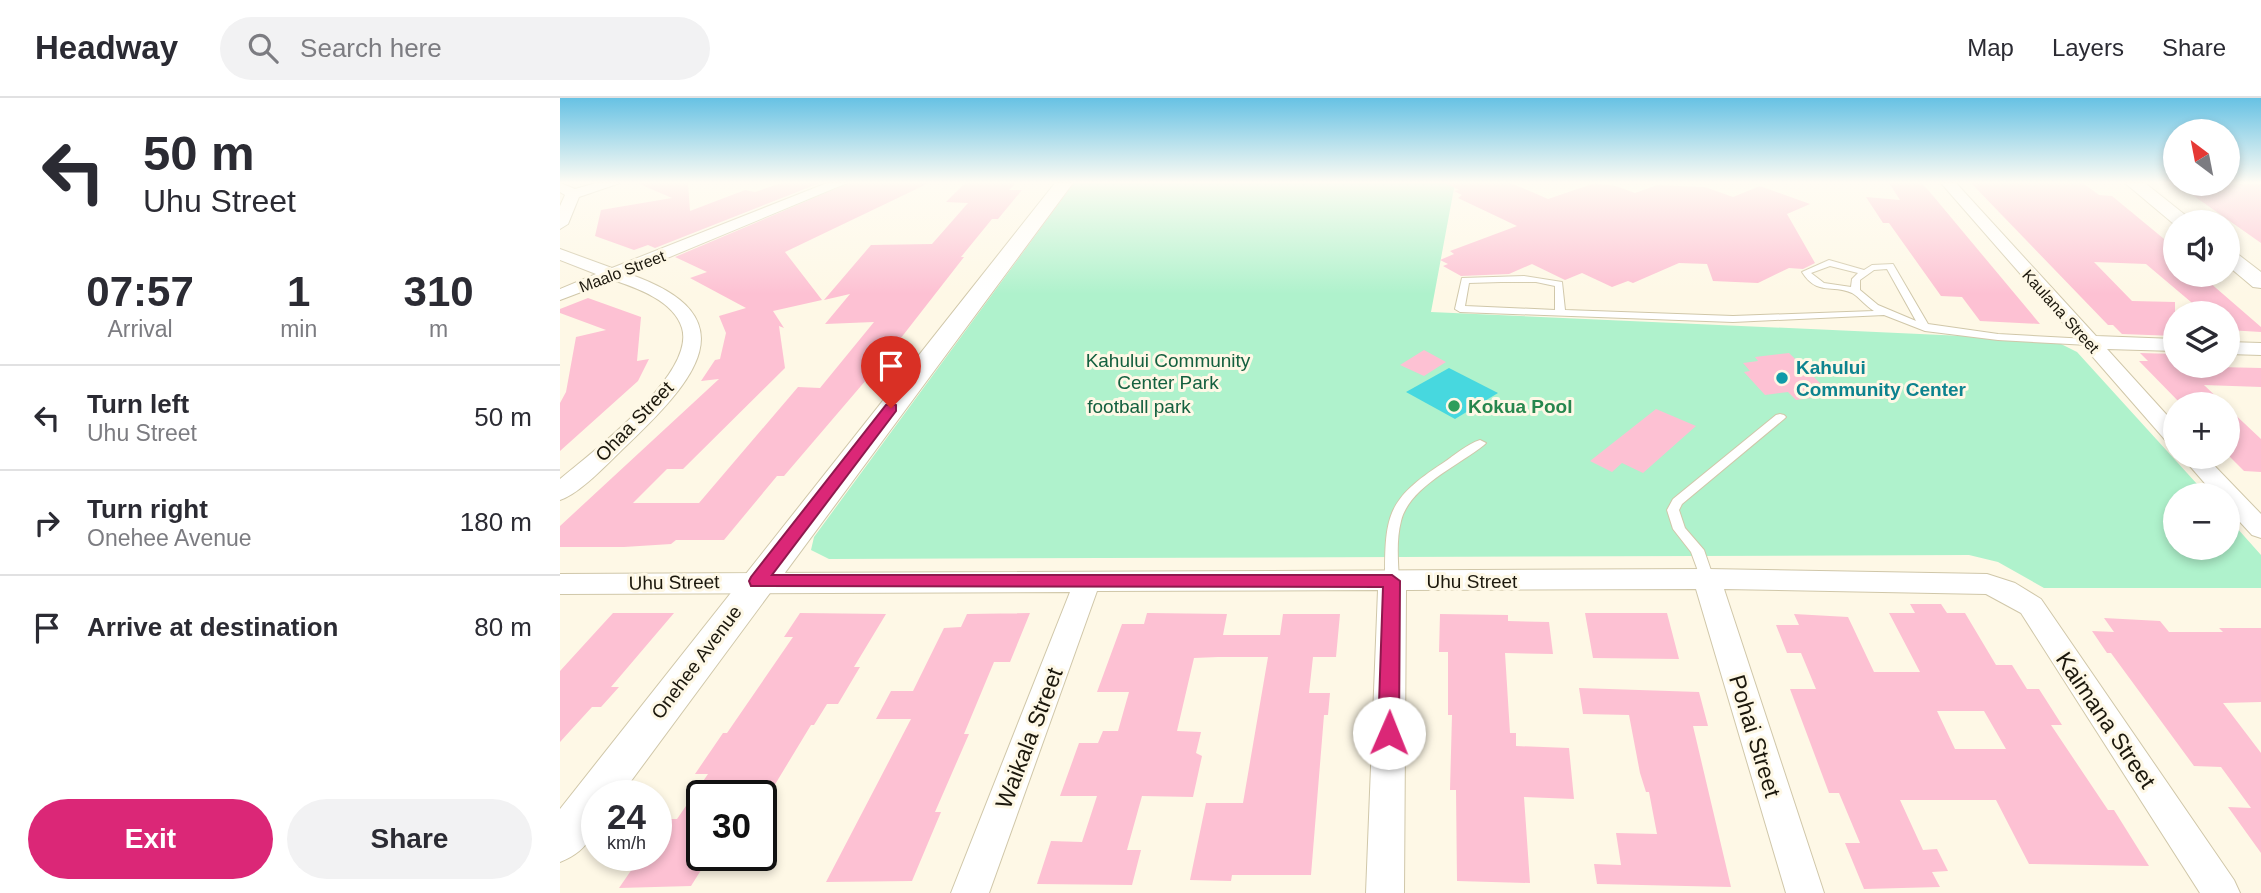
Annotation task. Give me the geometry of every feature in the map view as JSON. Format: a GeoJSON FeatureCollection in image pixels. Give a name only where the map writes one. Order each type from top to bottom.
{"type":"FeatureCollection","features":[{"type":"Feature","properties":{"kind":"street","name":"Maalo Street"},"geometry":{"type":"LineString","coordinates":[[560,295],[748,220]]}},
{"type":"Feature","properties":{"kind":"street","name":"Onehee Avenue"},"geometry":{"type":"LineString","coordinates":[[560,842],[1035,220]]}},
{"type":"Feature","properties":{"kind":"street","name":"Kaulana Street"},"geometry":{"type":"LineString","coordinates":[[1981,220],[2163,425]]}},
{"type":"Feature","properties":{"kind":"street","name":"Ohaa Street"},"geometry":{"type":"LineString","coordinates":[[560,254],[664,296],[689,317],[694,341],[682,370],[656,403],[560,492]]}},
{"type":"Feature","properties":{"kind":"street"},"geometry":{"type":"LineString","coordinates":[[2240,265],[2261,282]]}},
{"type":"Feature","properties":{"kind":"street"},"geometry":{"type":"LineString","coordinates":[[2088,342],[2163,345]]}},
{"type":"Feature","properties":{"kind":"street"},"geometry":{"type":"LineString","coordinates":[[2240,348],[2261,349]]}},
{"type":"Feature","properties":{"kind":"street"},"geometry":{"type":"LineString","coordinates":[[2204,469],[2261,529]]}},
{"type":"Feature","properties":{"kind":"street","name":"Uhu Street"},"geometry":{"type":"LineString","coordinates":[[560,584],[757,581],[1707,579],[1965,584]]}},
{"type":"Feature","properties":{"kind":"street","name":"Pohai Street"},"geometry":{"type":"LineString","coordinates":[[1707,579],[1805,893]]}},
{"type":"Feature","properties":{"kind":"street"},"geometry":{"type":"LineString","coordinates":[[1385,893],[1392,581]]}},
{"type":"Feature","properties":{"kind":"street","name":"Waikala Street"},"geometry":{"type":"LineString","coordinates":[[970,893],[1087,582]]}},
{"type":"Feature","properties":{"kind":"street","name":"Kaimana Street"},"geometry":{"type":"LineString","coordinates":[[1965,584],[1987,584],[2005,590],[2031,606],[2221,893]]}},
{"type":"Feature","properties":{"kind":"lane"},"geometry":{"type":"LineString","coordinates":[[1925,328],[1890,266],[1863,272],[1829,263],[1806,271],[1809,277],[1822,285],[1855,291],[1865,302],[1882,313],[1925,328],[2088,342]]}},
{"type":"Feature","properties":{"kind":"lane"},"geometry":{"type":"LineString","coordinates":[[1855,291],[1856,279],[1863,272]]}},
{"type":"Feature","properties":{"kind":"lane"},"geometry":{"type":"LineString","coordinates":[[1560,312],[1559,284],[1533,277],[1509,282],[1465,280],[1460,309],[1758,319],[1882,313]]}},
{"type":"Feature","properties":{"kind":"lane"},"geometry":{"type":"LineString","coordinates":[[1707,579],[1697,550],[1675,521],[1673,510],[1677,502],[1780,417]]}},
{"type":"Feature","properties":{"kind":"lane"},"geometry":{"type":"LineString","coordinates":[[1392,581],[1393,529],[1401,505],[1419,486],[1480,443]]}},
{"type":"Feature","properties":{"kind":"green space","name":"Kahului Community Center Park"},"geometry":{"type":"Polygon","coordinates":[[[1047,220],[1448,220],[1431,312],[2053,340],[2077,352],[2163,447],[2163,469],[2183,469],[2196,483],[2163,483],[2163,560],[2240,560],[2240,531],[2261,555],[2261,588],[2044,588],[1998,562],[1969,555],[829,559],[811,550],[814,537],[1047,220]]]}},
{"type":"Feature","properties":{"kind":"water","name":"Kokua Pool"},"geometry":{"type":"Polygon","coordinates":[[[1449,368],[1498,393],[1455,419],[1406,392],[1449,368]]]}},
{"type":"Feature","properties":{"kind":"building"},"geometry":{"type":"Polygon","coordinates":[[[599,220],[726,220],[655,248],[648,245],[634,250],[595,236],[599,220]]]}},
{"type":"Feature","properties":{"kind":"building"},"geometry":{"type":"Polygon","coordinates":[[[762,220],[852,220],[785,252],[822,300],[773,311],[784,328],[779,326],[785,368],[683,469],[667,469],[633,503],[699,503],[798,387],[820,388],[874,322],[825,324],[850,294],[824,300],[871,245],[932,244],[953,220],[991,220],[890,352],[784,476],[777,476],[724,540],[676,540],[671,544],[624,547],[560,547],[560,526],[719,379],[701,381],[715,360],[720,359],[726,333],[719,316],[746,308],[690,278],[707,272],[675,257],[762,220]]]}},
{"type":"Feature","properties":{"kind":"building"},"geometry":{"type":"Polygon","coordinates":[[[1505,220],[1790,220],[1815,263],[1803,269],[1789,268],[1758,283],[1713,281],[1707,264],[1679,263],[1633,283],[1628,281],[1612,287],[1582,273],[1565,280],[1532,264],[1509,274],[1461,276],[1443,266],[1448,264],[1440,260],[1454,254],[1450,251],[1517,226],[1505,220]]]}},
{"type":"Feature","properties":{"kind":"building"},"geometry":{"type":"Polygon","coordinates":[[[1881,220],[1953,220],[2040,324],[1980,321],[1962,297],[1941,296],[1889,223],[1881,220]]]}},
{"type":"Feature","properties":{"kind":"building"},"geometry":{"type":"Polygon","coordinates":[[[2007,220],[2141,220],[2163,238],[2163,278],[2146,264],[2094,262],[2132,301],[2163,302],[2163,336],[2122,334],[2113,325],[2108,325],[2007,220]]]}},
{"type":"Feature","properties":{"kind":"building"},"geometry":{"type":"Polygon","coordinates":[[[2240,220],[2261,220],[2261,243],[2240,228],[2240,220]]]}},
{"type":"Feature","properties":{"kind":"building"},"geometry":{"type":"Polygon","coordinates":[[[2173,287],[2215,287],[2231,301],[2190,301],[2173,287]]]}},
{"type":"Feature","properties":{"kind":"building"},"geometry":{"type":"Polygon","coordinates":[[[588,298],[641,317],[637,361],[649,359],[638,381],[560,451],[560,403],[566,392],[576,337],[606,330],[560,313],[560,309],[588,298]]]}},
{"type":"Feature","properties":{"kind":"building"},"geometry":{"type":"Polygon","coordinates":[[[2240,309],[2261,327],[2261,332],[2240,331],[2240,309]]]}},
{"type":"Feature","properties":{"kind":"building"},"geometry":{"type":"Polygon","coordinates":[[[1424,350],[1446,362],[1424,376],[1400,365],[1424,350]]]}},
{"type":"Feature","properties":{"kind":"building","name":"Kahului Community Center"},"geometry":{"type":"Polygon","coordinates":[[[1789,353],[1821,384],[1815,384],[1826,396],[1796,400],[1788,392],[1765,395],[1744,372],[1750,371],[1743,363],[1758,361],[1755,357],[1789,353]]]}},
{"type":"Feature","properties":{"kind":"building"},"geometry":{"type":"Polygon","coordinates":[[[2140,353],[2163,354],[2163,378],[2240,378],[2240,368],[2261,368],[2261,387],[2204,385],[2211,392],[2169,392],[2139,361],[2148,361],[2140,353]]]}},
{"type":"Feature","properties":{"kind":"building"},"geometry":{"type":"Polygon","coordinates":[[[1656,409],[1696,426],[1643,473],[1622,463],[1612,472],[1590,461],[1656,409]]]}},
{"type":"Feature","properties":{"kind":"building"},"geometry":{"type":"Polygon","coordinates":[[[2240,419],[2261,439],[2261,472],[2244,471],[2240,467],[2240,419]]]}},
{"type":"Feature","properties":{"kind":"building"},"geometry":{"type":"Polygon","coordinates":[[[1910,604],[1941,604],[1947,613],[1965,613],[1996,665],[2012,665],[2027,689],[2039,689],[2062,725],[2051,725],[2108,810],[2114,810],[2149,866],[2029,864],[1996,800],[1900,800],[1923,850],[1937,849],[1948,871],[1932,872],[1940,887],[1864,889],[1845,843],[1860,843],[1839,793],[1829,793],[1790,689],[1816,689],[1801,653],[1787,653],[1776,625],[1799,625],[1794,614],[1848,617],[1874,672],[1920,672],[1889,613],[1915,613],[1910,604]],[[1937,711],[1955,749],[2006,749],[1984,711],[1937,711]]]}},
{"type":"Feature","properties":{"kind":"building"},"geometry":{"type":"Polygon","coordinates":[[[613,613],[674,613],[611,687],[619,687],[601,707],[592,707],[560,742],[560,671],[613,613]]]}},
{"type":"Feature","properties":{"kind":"building"},"geometry":{"type":"Polygon","coordinates":[[[800,613],[886,614],[854,667],[860,667],[838,704],[827,704],[777,781],[704,780],[708,774],[695,774],[723,733],[727,733],[793,637],[784,637],[800,613]]]}},
{"type":"Feature","properties":{"kind":"building"},"geometry":{"type":"Polygon","coordinates":[[[1030,613],[1010,662],[994,662],[964,734],[969,734],[935,812],[941,812],[912,881],[826,882],[911,719],[876,719],[891,691],[913,691],[944,628],[961,627],[967,614],[1030,613]]]}},
{"type":"Feature","properties":{"kind":"building"},"geometry":{"type":"Polygon","coordinates":[[[1147,613],[1227,614],[1223,635],[1280,635],[1283,614],[1340,614],[1336,657],[1313,657],[1309,693],[1330,693],[1328,715],[1324,715],[1311,875],[1232,875],[1231,881],[1190,880],[1206,803],[1243,803],[1268,657],[1218,657],[1194,658],[1177,731],[1201,732],[1196,753],[1202,756],[1193,797],[1142,796],[1127,850],[1141,850],[1132,885],[1037,884],[1051,841],[1082,842],[1097,796],[1060,796],[1079,743],[1098,743],[1103,731],[1118,731],[1129,692],[1097,692],[1122,624],[1144,624],[1147,613]]]}},
{"type":"Feature","properties":{"kind":"building"},"geometry":{"type":"Polygon","coordinates":[[[1585,613],[1667,613],[1679,659],[1593,658],[1585,613]]]}},
{"type":"Feature","properties":{"kind":"building"},"geometry":{"type":"Polygon","coordinates":[[[1440,614],[1508,615],[1508,621],[1549,622],[1553,654],[1505,653],[1510,733],[1516,733],[1516,746],[1569,748],[1574,799],[1524,797],[1530,883],[1457,881],[1456,790],[1450,790],[1452,715],[1448,715],[1448,652],[1439,652],[1440,614]]]}},
{"type":"Feature","properties":{"kind":"building"},"geometry":{"type":"Polygon","coordinates":[[[2104,618],[2160,621],[2169,632],[2223,632],[2219,628],[2261,628],[2261,702],[2223,703],[2261,753],[2261,853],[2228,807],[2251,808],[2221,767],[2194,766],[2092,631],[2114,632],[2104,618]]]}},
{"type":"Feature","properties":{"kind":"building"},"geometry":{"type":"Polygon","coordinates":[[[1579,688],[1699,692],[1708,726],[1693,726],[1731,887],[1597,884],[1594,864],[1621,865],[1616,833],[1657,834],[1649,792],[1646,792],[1640,773],[1629,715],[1583,714],[1579,688]]]}},
{"type":"Feature","properties":{"kind":"building"},"geometry":{"type":"Polygon","coordinates":[[[686,806],[686,871],[700,871],[691,886],[619,888],[631,871],[672,871],[672,819],[677,819],[686,806]]]}},
{"type":"Feature","properties":{"kind":"place","name":"Kahului Community Center"},"geometry":{"type":"Point","coordinates":[1782,378]}},
{"type":"Feature","properties":{"kind":"place","name":"Kokua Pool"},"geometry":{"type":"Point","coordinates":[1454,406]}},
{"type":"Feature","properties":{"kind":"route"},"geometry":{"type":"LineString","coordinates":[[891,408],[757,581],[1392,581],[1389,733]]}},
{"type":"Feature","properties":{"kind":"park label","name":"football park"},"geometry":{"type":"Point","coordinates":[1139,406]}}]}
